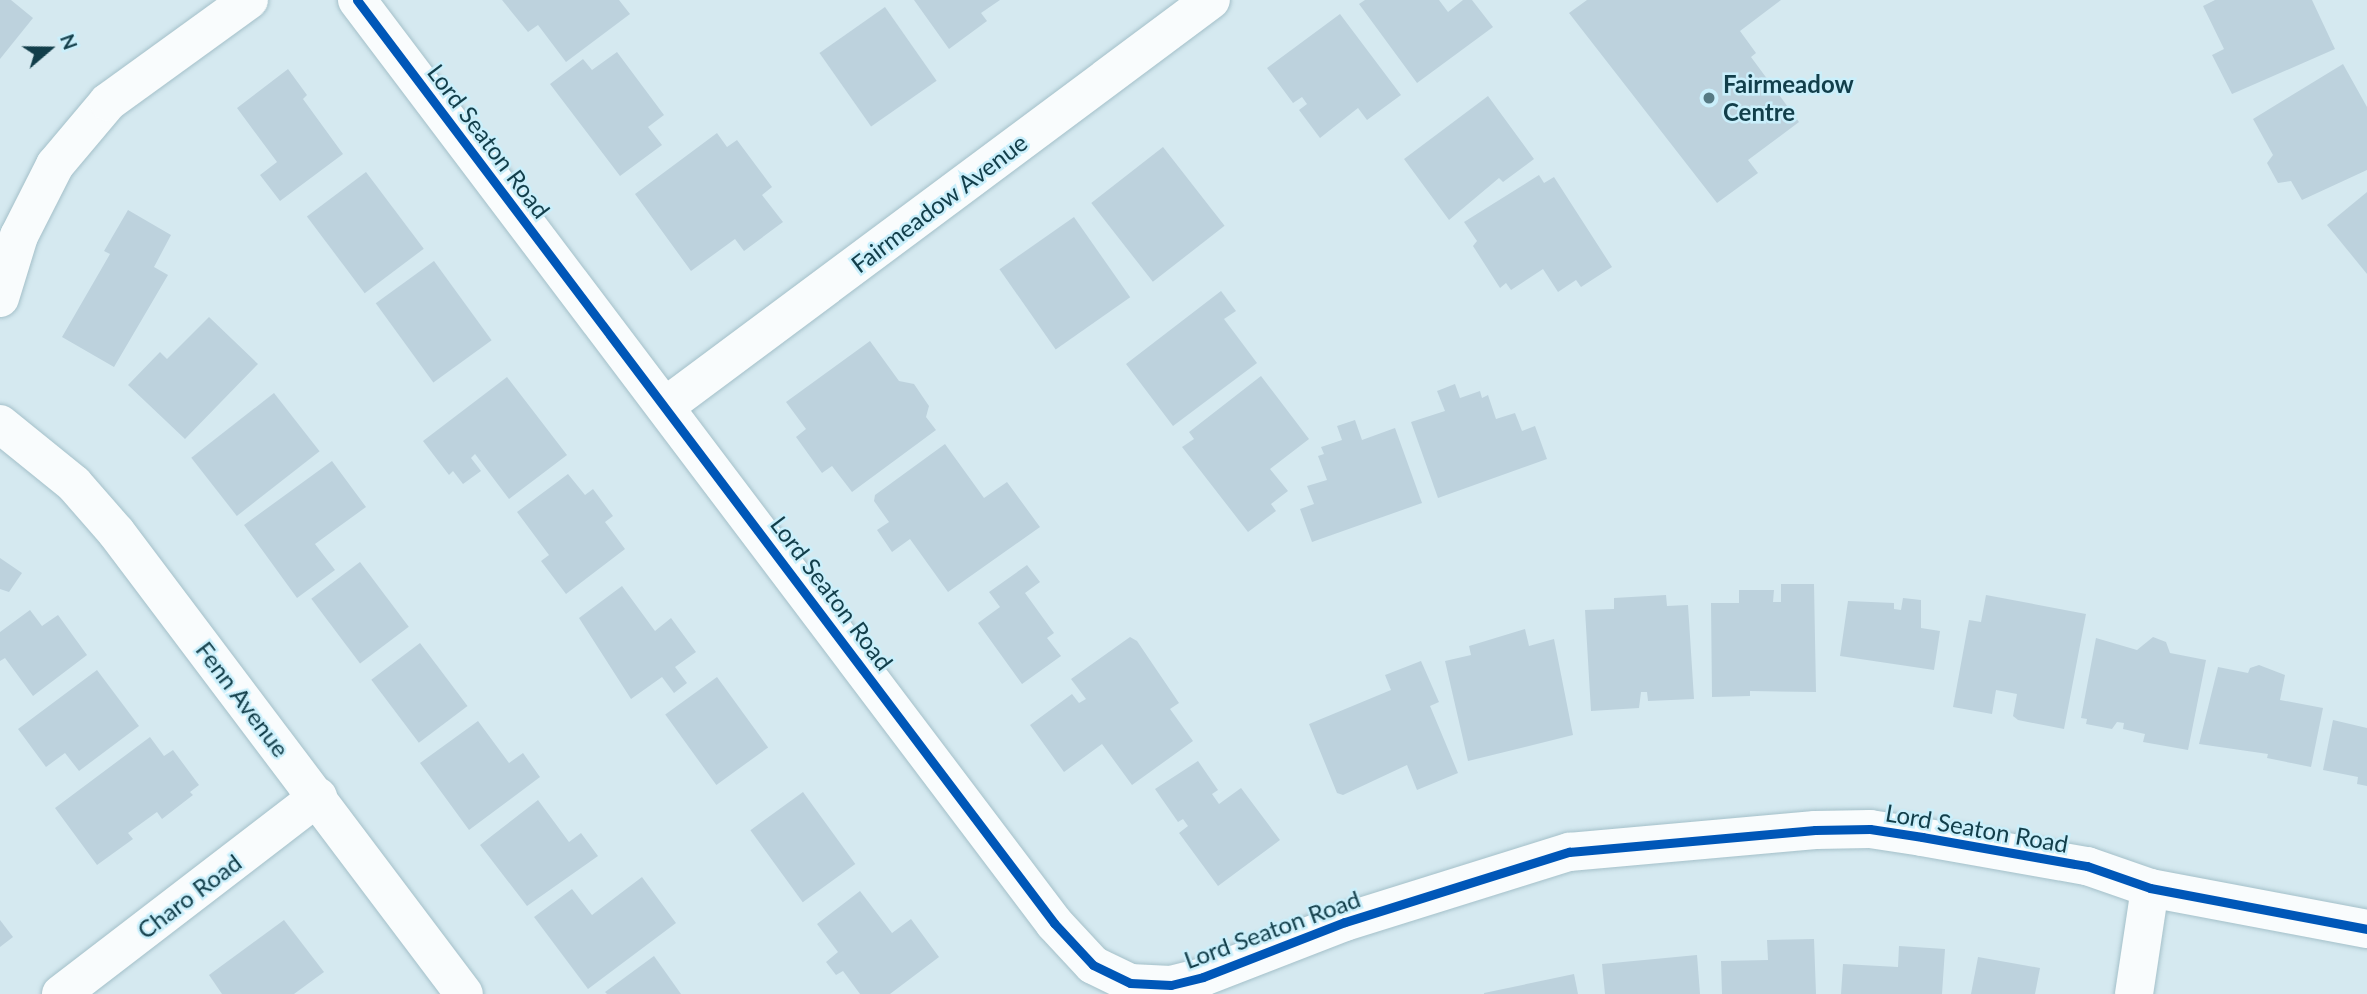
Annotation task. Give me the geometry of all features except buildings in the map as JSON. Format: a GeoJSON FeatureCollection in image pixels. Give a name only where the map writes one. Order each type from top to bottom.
{"type":"FeatureCollection","features":[{"type":"Feature","properties":{"kind":"street"},"geometry":{"type":"LineString","coordinates":[[0,298],[19,236],[55,165],[108,102],[249,0]]}},
{"type":"Feature","properties":{"kind":"street","name":"Lord Seaton Road"},"geometry":{"type":"LineString","coordinates":[[357,0],[667,405],[1054,923],[1093,965],[1130,983],[1171,985],[1203,977],[1489,873],[1604,846],[1870,829],[2087,866],[2150,888],[2367,929]]}},
{"type":"Feature","properties":{"kind":"street","name":"Fairmeadow Avenue"},"geometry":{"type":"LineString","coordinates":[[667,405],[1211,0]]}},
{"type":"Feature","properties":{"kind":"street","name":"Fenn Avenue"},"geometry":{"type":"LineString","coordinates":[[0,424],[74,484],[116,532],[464,994]]}},
{"type":"Feature","properties":{"kind":"street","name":"Charo Road"},"geometry":{"type":"LineString","coordinates":[[61,994],[318,797]]}},
{"type":"Feature","properties":{"kind":"street"},"geometry":{"type":"LineString","coordinates":[[2134,994],[2150,888]]}},
{"type":"Feature","properties":{"kind":"cycle path"},"geometry":{"type":"LineString","coordinates":[[357,0],[1054,923],[1093,965],[1130,983],[1171,985],[1203,977],[1345,922],[1569,852],[1815,830],[1870,829],[2087,866],[2150,888],[2367,929]]}},
{"type":"Feature","properties":{"kind":"place","name":"Fairmeadow Centre"},"geometry":{"type":"Point","coordinates":[1709,98]}}]}
